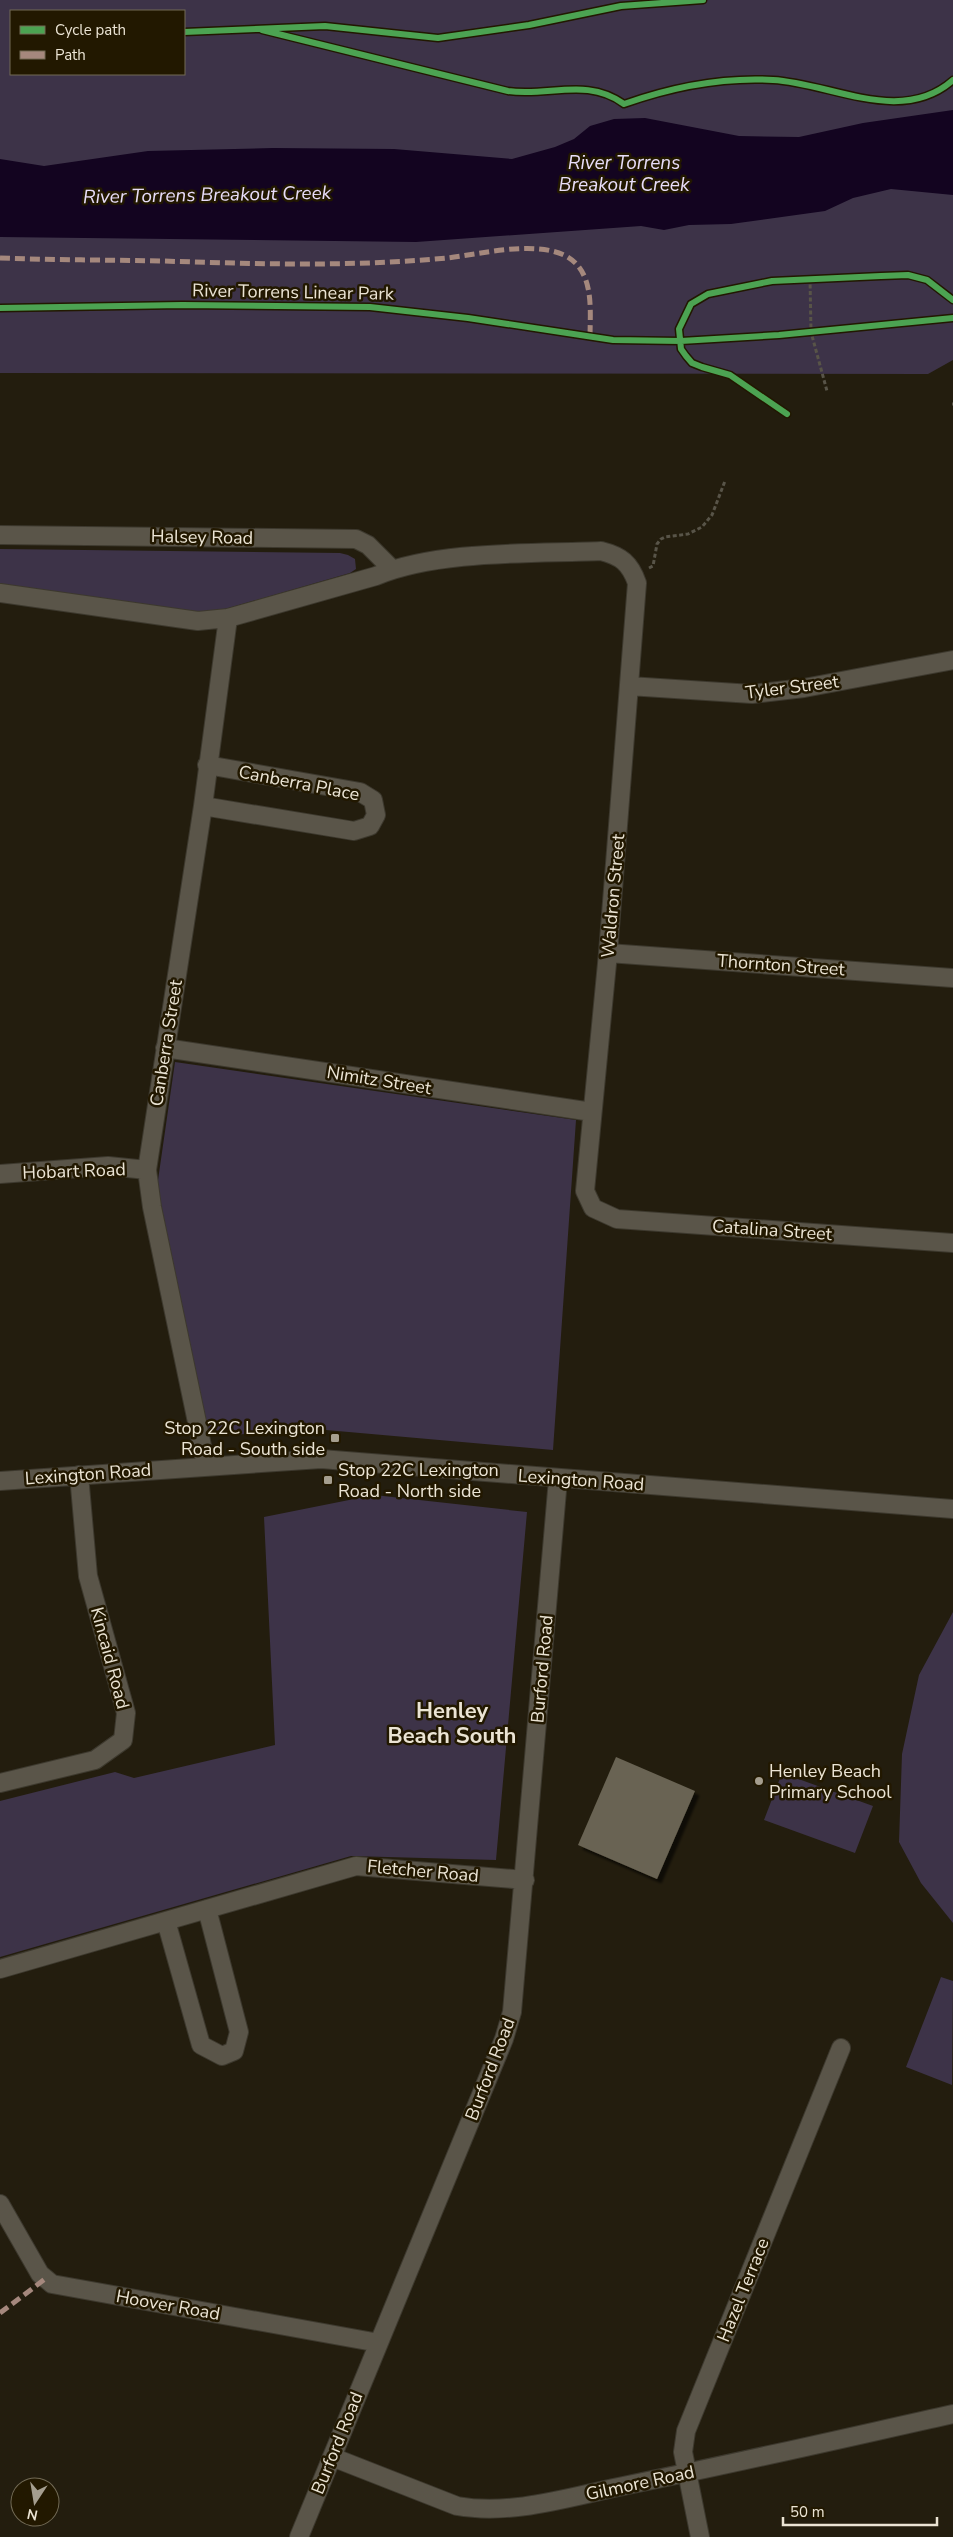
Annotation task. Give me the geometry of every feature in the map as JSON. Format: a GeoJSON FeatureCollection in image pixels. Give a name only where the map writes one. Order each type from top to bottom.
{"type":"FeatureCollection","features":[{"type":"Feature","properties":{"kind":"street","name":"Halsey Road"},"geometry":{"type":"LineString","coordinates":[[0,535],[356,539],[368,545],[392,570]]}},
{"type":"Feature","properties":{"kind":"street"},"geometry":{"type":"LineString","coordinates":[[0,593],[198,621],[228,618],[392,570],[465,556],[602,551],[622,558],[628,563],[636,578]]}},
{"type":"Feature","properties":{"kind":"street","name":"Waldron Street"},"geometry":{"type":"LineString","coordinates":[[593,1208],[585,1191],[608,953],[636,578]]}},
{"type":"Feature","properties":{"kind":"street","name":"Canberra Street"},"geometry":{"type":"LineString","coordinates":[[206,1465],[152,1207],[147,1170],[203,806],[228,618]]}},
{"type":"Feature","properties":{"kind":"street","name":"Tyler Street"},"geometry":{"type":"LineString","coordinates":[[629,686],[752,694],[804,688],[953,660]]}},
{"type":"Feature","properties":{"kind":"street","name":"Canberra Place"},"geometry":{"type":"LineString","coordinates":[[203,806],[354,831],[370,826],[376,815],[373,800],[360,792],[207,765]]}},
{"type":"Feature","properties":{"kind":"street","name":"Thornton Street"},"geometry":{"type":"LineString","coordinates":[[608,953],[953,978]]}},
{"type":"Feature","properties":{"kind":"street","name":"Nimitz Street"},"geometry":{"type":"LineString","coordinates":[[165,1048],[592,1112]]}},
{"type":"Feature","properties":{"kind":"street","name":"Hobart Road"},"geometry":{"type":"LineString","coordinates":[[0,1174],[108,1166],[147,1170]]}},
{"type":"Feature","properties":{"kind":"street","name":"Catalina Street"},"geometry":{"type":"LineString","coordinates":[[593,1208],[617,1219],[953,1242]]}},
{"type":"Feature","properties":{"kind":"street","name":"Lexington Road"},"geometry":{"type":"LineString","coordinates":[[0,1481],[206,1465],[321,1459],[953,1509]]}},
{"type":"Feature","properties":{"kind":"street","name":"Kincaid Road"},"geometry":{"type":"LineString","coordinates":[[0,1783],[96,1760],[123,1740],[126,1713],[88,1576],[79,1475]]}},
{"type":"Feature","properties":{"kind":"street","name":"Burford Road"},"geometry":{"type":"LineString","coordinates":[[299,2537],[504,2039],[512,2012],[525,1880],[558,1479]]}},
{"type":"Feature","properties":{"kind":"street","name":"Fletcher Road"},"geometry":{"type":"LineString","coordinates":[[0,1969],[356,1866],[525,1880]]}},
{"type":"Feature","properties":{"kind":"street"},"geometry":{"type":"LineString","coordinates":[[166,1921],[200,2045],[222,2056],[234,2051],[239,2032],[208,1909]]}},
{"type":"Feature","properties":{"kind":"street","name":"Hazel Terrace"},"geometry":{"type":"LineString","coordinates":[[700,2537],[683,2452],[686,2431],[841,2048]]}},
{"type":"Feature","properties":{"kind":"street","name":"Hoover Road"},"geometry":{"type":"LineString","coordinates":[[0,2204],[40,2274],[52,2284],[379,2343]]}},
{"type":"Feature","properties":{"kind":"street","name":"Gilmore Road"},"geometry":{"type":"LineString","coordinates":[[332,2457],[457,2506],[479,2510],[513,2508],[686,2474],[953,2414]]}},
{"type":"Feature","properties":{"kind":"path"},"geometry":{"type":"LineString","coordinates":[[799,278],[818,277]]}},
{"type":"Feature","properties":{"kind":"path"},"geometry":{"type":"LineString","coordinates":[[810,278],[811,332],[827,391]]}},
{"type":"Feature","properties":{"kind":"path"},"geometry":{"type":"LineString","coordinates":[[803,332],[820,331]]}},
{"type":"Feature","properties":{"kind":"path"},"geometry":{"type":"LineString","coordinates":[[636,578],[653,566],[657,544],[661,539],[696,531],[707,522],[725,481]]}},
{"type":"Feature","properties":{"kind":"shaded area"},"geometry":{"type":"Polygon","coordinates":[[[0,0],[953,0],[953,360],[928,374],[0,373],[0,0]]]}},
{"type":"Feature","properties":{"kind":"shaded area"},"geometry":{"type":"Polygon","coordinates":[[[0,549],[340,553],[355,559],[356,569],[350,573],[218,611],[199,613],[0,589],[0,549]]]}},
{"type":"Feature","properties":{"kind":"shaded area"},"geometry":{"type":"Polygon","coordinates":[[[175,1062],[576,1120],[553,1450],[326,1430],[207,1436],[157,1187],[175,1062]]]}},
{"type":"Feature","properties":{"kind":"shaded area"},"geometry":{"type":"Polygon","coordinates":[[[374,1495],[527,1512],[496,1860],[351,1856],[0,1957],[0,1801],[115,1772],[134,1778],[275,1745],[264,1517],[374,1495]]]}},
{"type":"Feature","properties":{"kind":"shaded area"},"geometry":{"type":"Polygon","coordinates":[[[953,1612],[953,1923],[921,1883],[899,1842],[902,1754],[919,1675],[953,1612]]]}},
{"type":"Feature","properties":{"kind":"shaded area"},"geometry":{"type":"Polygon","coordinates":[[[782,1773],[873,1806],[855,1853],[764,1820],[782,1773]]]}},
{"type":"Feature","properties":{"kind":"shaded area"},"geometry":{"type":"Polygon","coordinates":[[[941,1977],[953,1981],[952,2085],[906,2067],[941,1977]]]}},
{"type":"Feature","properties":{"kind":"water","name":"River Torrens Breakout Creek"},"geometry":{"type":"Polygon","coordinates":[[[953,110],[953,195],[891,189],[853,198],[825,211],[731,224],[689,225],[664,230],[641,226],[416,242],[0,237],[0,159],[44,166],[148,151],[273,148],[394,149],[512,159],[555,147],[574,139],[590,126],[614,119],[645,118],[739,136],[799,137],[863,123],[953,110]]]}},
{"type":"Feature","properties":{"kind":"building"},"geometry":{"type":"Polygon","coordinates":[[[616,1757],[695,1791],[657,1879],[578,1845],[616,1757]]]}},
{"type":"Feature","properties":{"kind":"marked path"},"geometry":{"type":"LineString","coordinates":[[0,258],[340,264],[411,261],[491,251],[539,249],[553,251],[566,256],[582,272],[589,292],[590,338]]}},
{"type":"Feature","properties":{"kind":"marked path"},"geometry":{"type":"LineString","coordinates":[[0,2313],[45,2279]]}},
{"type":"Feature","properties":{"kind":"cycle path"},"geometry":{"type":"LineString","coordinates":[[185,32],[325,26],[438,38],[529,25],[621,6],[703,0]]}},
{"type":"Feature","properties":{"kind":"cycle path"},"geometry":{"type":"LineString","coordinates":[[262,30],[508,91],[596,91],[624,104],[697,84],[754,79],[795,83],[865,98],[888,101],[911,100],[933,93],[953,80]]}},
{"type":"Feature","properties":{"kind":"cycle path"},"geometry":{"type":"LineString","coordinates":[[787,414],[730,375],[692,363],[681,349],[679,329],[691,304],[708,294],[772,281],[908,275],[927,280],[953,300]]}},
{"type":"Feature","properties":{"kind":"cycle path","name":"River Torrens Linear Park"},"geometry":{"type":"LineString","coordinates":[[0,308],[182,305],[370,307],[468,318],[613,340],[681,341],[779,335],[953,318]]}},
{"type":"Feature","properties":{"kind":"place","name":"Stop 22C Lexington Road - South side"},"geometry":{"type":"Point","coordinates":[335,1438]}},
{"type":"Feature","properties":{"kind":"place","name":"Stop 22C Lexington Road - North side"},"geometry":{"type":"Point","coordinates":[328,1480]}},
{"type":"Feature","properties":{"kind":"place","name":"Henley Beach Primary School"},"geometry":{"type":"Point","coordinates":[759,1781]}},
{"type":"Feature","properties":{"kind":"district","name":"Henley Beach South"},"geometry":{"type":"Point","coordinates":[452,1722]}}]}
